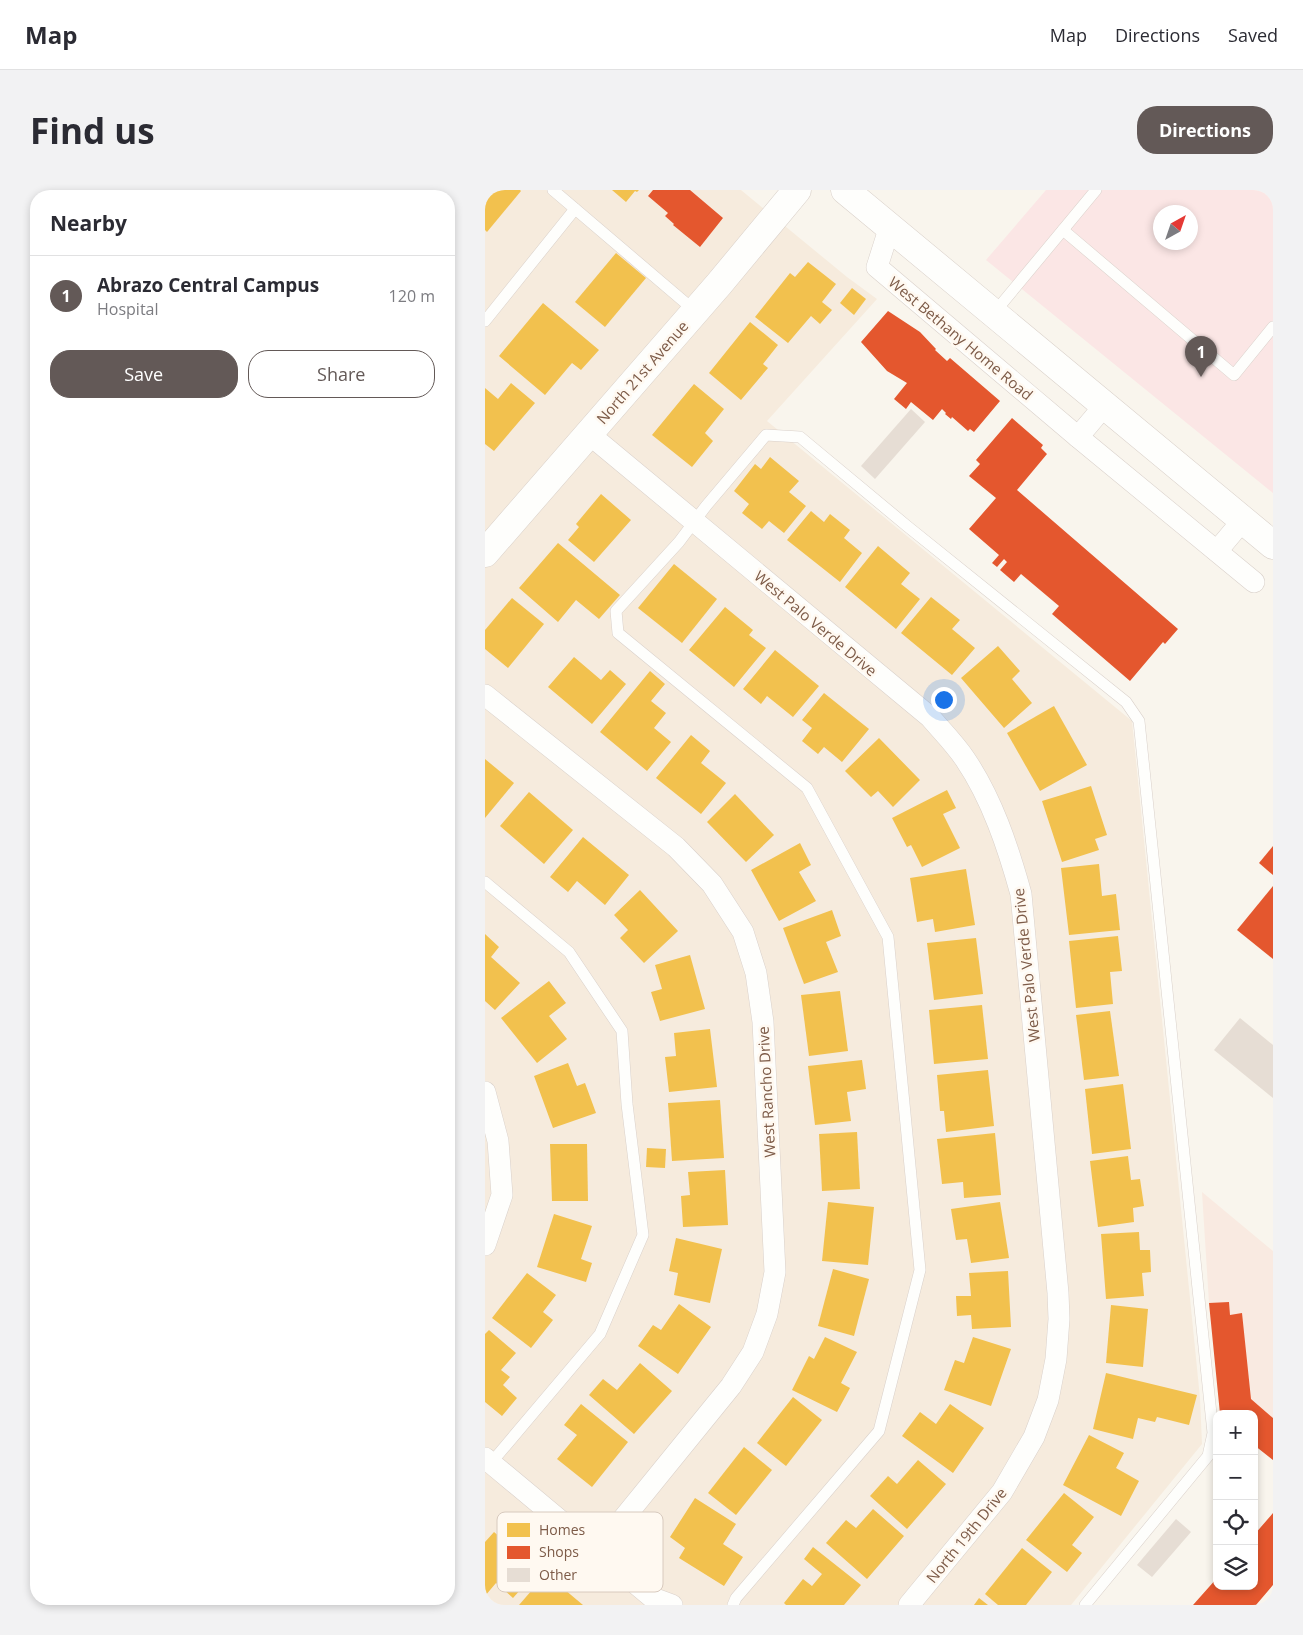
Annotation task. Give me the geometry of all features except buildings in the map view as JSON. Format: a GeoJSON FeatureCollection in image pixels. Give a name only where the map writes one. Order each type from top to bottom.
{"type":"FeatureCollection","features":[{"type":"Feature","properties":{"kind":"main road","name":"North 21st Avenue"},"geometry":{"type":"LineString","coordinates":[[485,553],[695,311],[797,190]]}},
{"type":"Feature","properties":{"kind":"main road"},"geometry":{"type":"LineString","coordinates":[[845,190],[1273,545]]}},
{"type":"Feature","properties":{"kind":"street","name":"West Bethany Home Road"},"geometry":{"type":"LineString","coordinates":[[889,226],[877,267],[1254,582]]}},
{"type":"Feature","properties":{"kind":"street"},"geometry":{"type":"LineString","coordinates":[[1078,436],[1105,405]]}},
{"type":"Feature","properties":{"kind":"street","name":"West Palo Verde Drive"},"geometry":{"type":"LineString","coordinates":[[589,434],[930,717],[964,758],[991,806],[1010,856],[1021,894],[1059,1319]]}},
{"type":"Feature","properties":{"kind":"street"},"geometry":{"type":"LineString","coordinates":[[1217,551],[1243,520]]}},
{"type":"Feature","properties":{"kind":"street","name":"West Rancho Drive"},"geometry":{"type":"LineString","coordinates":[[485,695],[676,847],[712,884],[743,932],[756,973],[763,1022],[775,1272],[767,1314],[753,1352],[731,1386],[629,1512]]}},
{"type":"Feature","properties":{"kind":"street"},"geometry":{"type":"LineString","coordinates":[[485,1092],[498,1140],[502,1195],[485,1246]]}},
{"type":"Feature","properties":{"kind":"street","name":"North 19th Drive"},"geometry":{"type":"LineString","coordinates":[[909,1605],[1002,1492],[1034,1437],[1048,1400],[1056,1359],[1059,1319]]}},
{"type":"Feature","properties":{"kind":"street"},"geometry":{"type":"LineString","coordinates":[[488,1460],[550,1512]]}},
{"type":"Feature","properties":{"kind":"street"},"geometry":{"type":"LineString","coordinates":[[646,1592],[653,1598],[671,1605]]}},
{"type":"Feature","properties":{"kind":"lane"},"geometry":{"type":"LineString","coordinates":[[553,190],[695,311]]}},
{"type":"Feature","properties":{"kind":"lane"},"geometry":{"type":"LineString","coordinates":[[993,313],[1096,190]]}},
{"type":"Feature","properties":{"kind":"lane"},"geometry":{"type":"LineString","coordinates":[[485,321],[575,209]]}},
{"type":"Feature","properties":{"kind":"lane"},"geometry":{"type":"LineString","coordinates":[[1063,230],[1234,375],[1273,327]]}},
{"type":"Feature","properties":{"kind":"lane"},"geometry":{"type":"LineString","coordinates":[[733,1605],[736,1598],[879,1431],[920,1270],[888,937],[807,788],[618,633],[616,611],[679,542],[694,521],[766,435],[800,437],[907,526],[1126,702],[1139,721],[1213,1433],[1208,1456],[1085,1605]]}},
{"type":"Feature","properties":{"kind":"lane"},"geometry":{"type":"LineString","coordinates":[[485,882],[569,952],[622,1031],[627,1104],[643,1235],[600,1334],[488,1460]]}},
{"type":"Feature","properties":{"kind":"shaded area"},"geometry":{"type":"Polygon","coordinates":[[[485,190],[741,190],[847,277],[877,299],[767,421],[1132,721],[1200,1398],[1202,1444],[1071,1605],[485,1605],[485,190]]]}},
{"type":"Feature","properties":{"kind":"shaded area"},"geometry":{"type":"Polygon","coordinates":[[[1046,190],[1273,190],[1273,493],[986,260],[1046,190]]]}},
{"type":"Feature","properties":{"kind":"shaded area"},"geometry":{"type":"Polygon","coordinates":[[[1202,1192],[1273,1251],[1273,1460],[1258,1448],[1258,1410],[1252,1410],[1209,1303],[1202,1192]]]}},
{"type":"Feature","properties":{"kind":"place","name":"Abrazo Central Campus"},"geometry":{"type":"Point","coordinates":[1201,377]}}]}
